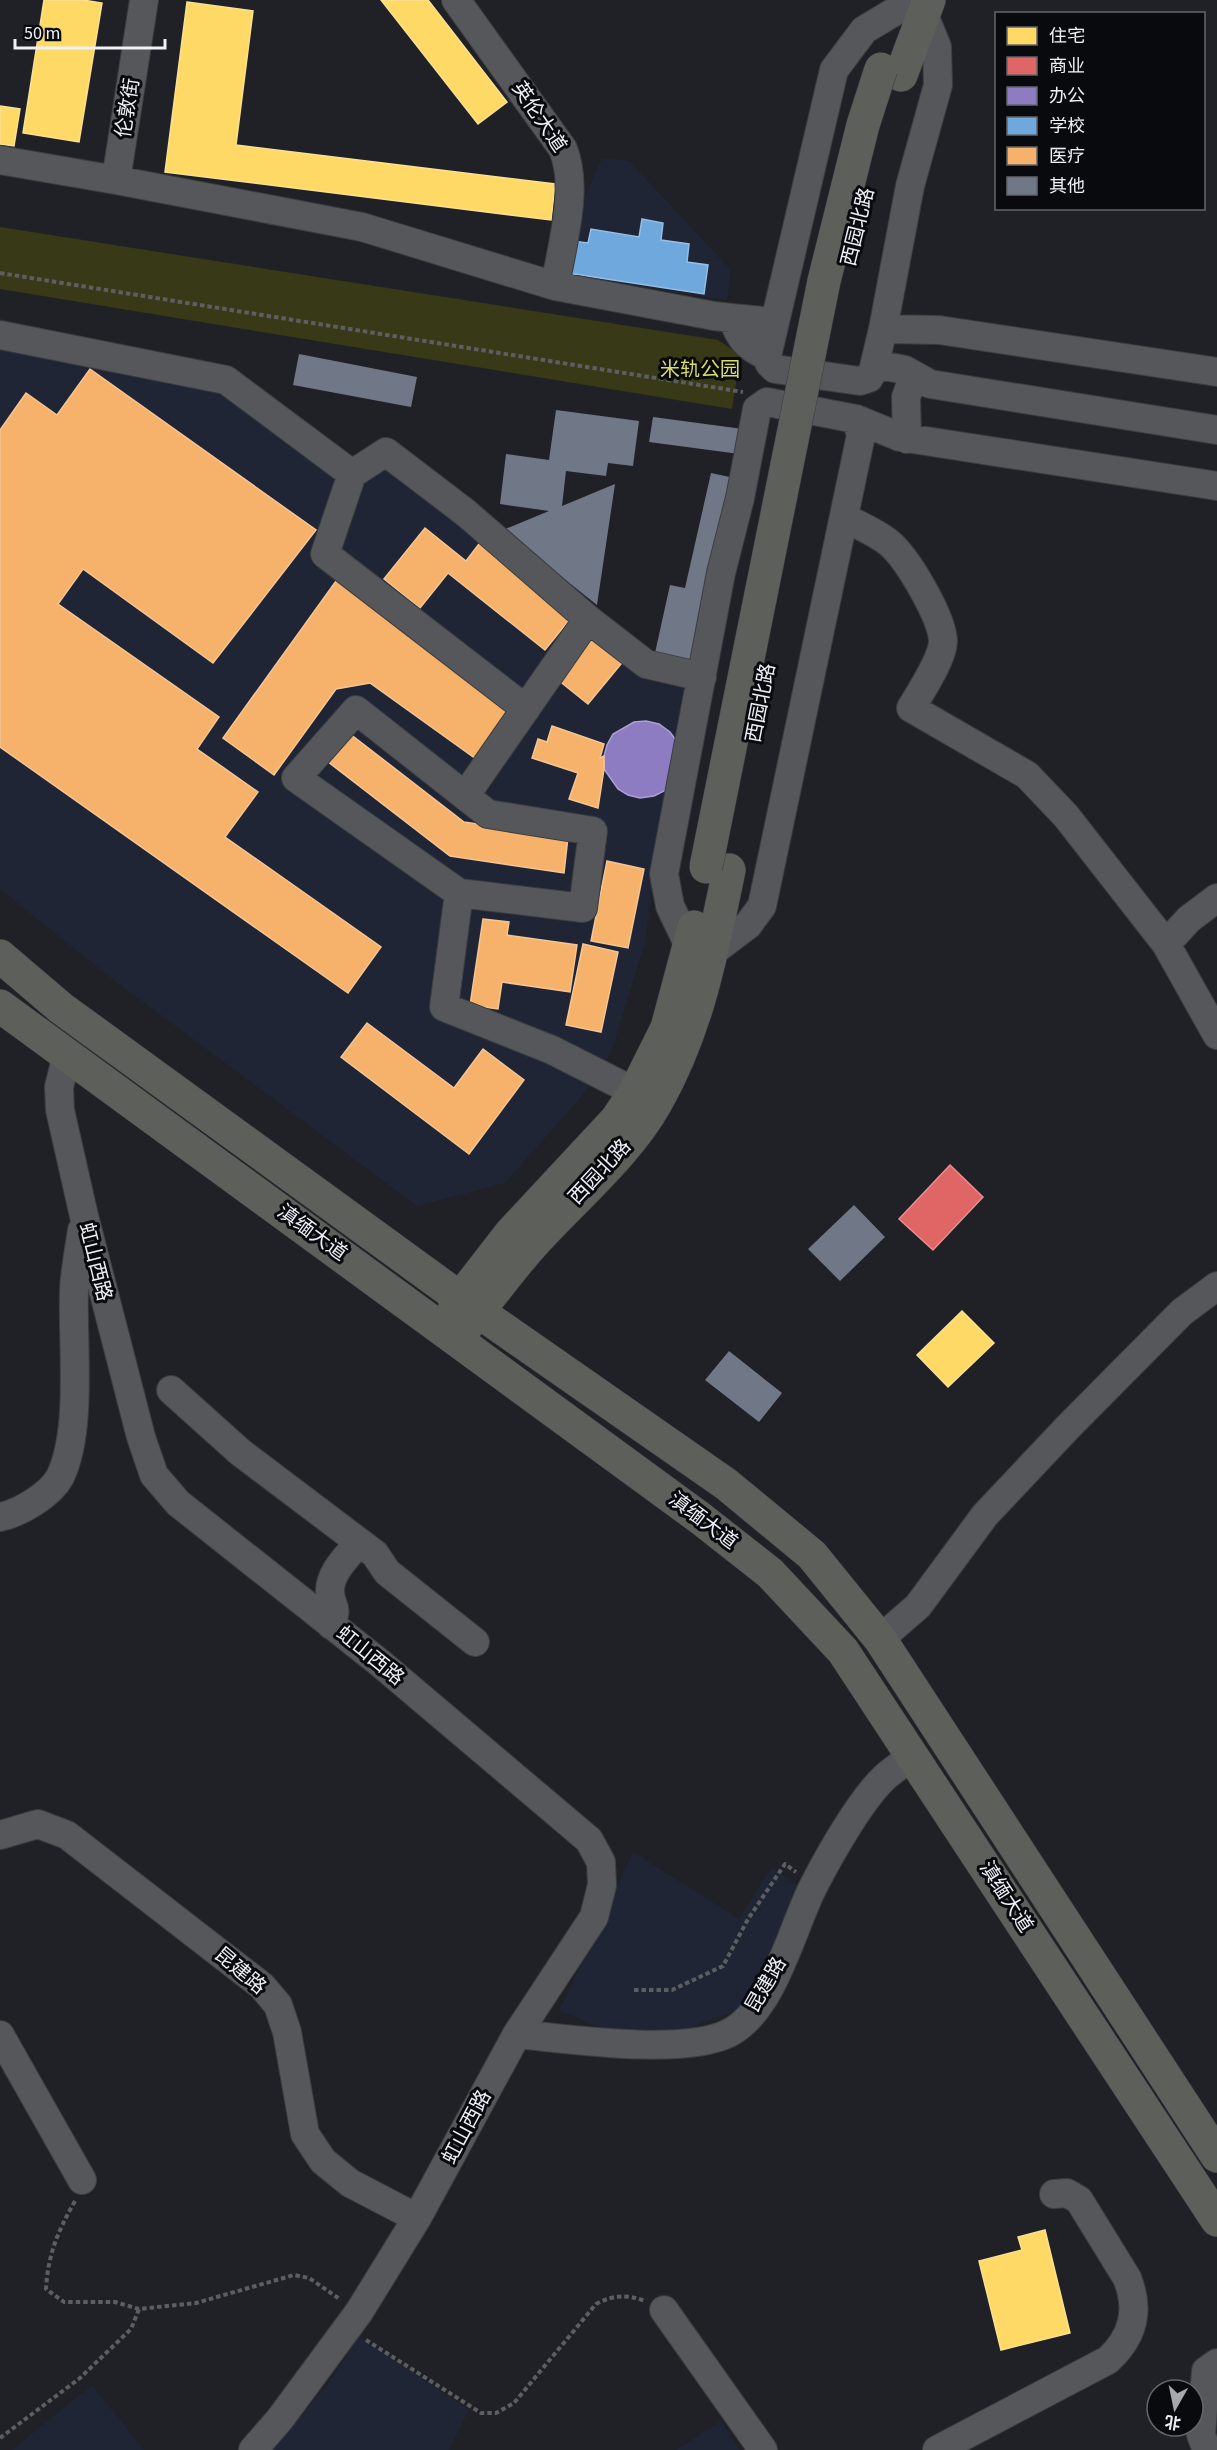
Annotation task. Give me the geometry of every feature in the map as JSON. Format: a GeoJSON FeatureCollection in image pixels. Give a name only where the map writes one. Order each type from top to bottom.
{"type":"FeatureCollection","features":[{"type":"Feature","properties":{"kind":"main road","name":"西园北路"},"geometry":{"type":"LineString","coordinates":[[470,1305],[510,1234],[617,1119],[635,1092],[667,1028],[701,950],[826,364],[882,130],[891,72],[915,5]]}},
{"type":"Feature","properties":{"kind":"main road","name":"西园北路"},"geometry":{"type":"LineString","coordinates":[[448,1332],[470,1305],[530,1247],[637,1133],[656,1103],[688,1037],[705,983],[701,950]]}},
{"type":"Feature","properties":{"kind":"main road","name":"滇缅大道"},"geometry":{"type":"LineString","coordinates":[[0,956],[61,1008],[470,1305],[726,1484],[812,1555],[880,1639],[1217,2156]]}},
{"type":"Feature","properties":{"kind":"main road","name":"滇缅大道"},"geometry":{"type":"LineString","coordinates":[[3,1014],[67,1055],[448,1332],[700,1518],[770,1573],[843,1651],[1217,2220]]}},
{"type":"Feature","properties":{"kind":"street","name":"伦敦街"},"geometry":{"type":"LineString","coordinates":[[116,180],[144,0]]}},
{"type":"Feature","properties":{"kind":"street","name":"英伦大道"},"geometry":{"type":"LineString","coordinates":[[456,0],[563,149],[569,164],[570,188],[555,286]]}},
{"type":"Feature","properties":{"kind":"street"},"geometry":{"type":"LineString","coordinates":[[915,5],[937,47],[938,85],[910,186],[875,364],[869,378],[860,381],[775,369],[766,356],[834,70],[864,30],[915,5]]}},
{"type":"Feature","properties":{"kind":"street"},"geometry":{"type":"LineString","coordinates":[[0,160],[362,227],[555,286],[714,316],[774,322]]}},
{"type":"Feature","properties":{"kind":"street"},"geometry":{"type":"LineString","coordinates":[[732,318],[739,334],[752,350],[766,356]]}},
{"type":"Feature","properties":{"kind":"street"},"geometry":{"type":"LineString","coordinates":[[883,329],[939,330],[1217,372]]}},
{"type":"Feature","properties":{"kind":"street"},"geometry":{"type":"LineString","coordinates":[[0,335],[226,380],[352,474]]}},
{"type":"Feature","properties":{"kind":"street"},"geometry":{"type":"LineString","coordinates":[[875,364],[905,370],[930,384],[1217,430]]}},
{"type":"Feature","properties":{"kind":"street"},"geometry":{"type":"LineString","coordinates":[[907,439],[906,398],[914,375]]}},
{"type":"Feature","properties":{"kind":"street"},"geometry":{"type":"LineString","coordinates":[[856,419],[861,435],[762,906],[748,926],[701,950],[670,906],[664,874],[721,573],[740,498],[758,409],[767,402],[856,419],[900,438],[1217,486]]}},
{"type":"Feature","properties":{"kind":"street"},"geometry":{"type":"LineString","coordinates":[[526,709],[325,554],[352,474],[387,452],[466,513],[588,619],[646,664],[702,677]]}},
{"type":"Feature","properties":{"kind":"street"},"geometry":{"type":"LineString","coordinates":[[844,517],[889,542],[914,575],[936,611],[943,643],[911,708],[1027,775],[1066,816],[1166,944],[1217,1035]]}},
{"type":"Feature","properties":{"kind":"street"},"geometry":{"type":"LineString","coordinates":[[465,796],[588,619]]}},
{"type":"Feature","properties":{"kind":"street"},"geometry":{"type":"LineString","coordinates":[[356,710],[488,814],[593,831],[583,908],[459,893],[296,778],[356,710]]}},
{"type":"Feature","properties":{"kind":"street"},"geometry":{"type":"LineString","coordinates":[[459,893],[444,1007],[552,1050],[635,1092]]}},
{"type":"Feature","properties":{"kind":"street"},"geometry":{"type":"LineString","coordinates":[[1166,944],[1189,919],[1217,897]]}},
{"type":"Feature","properties":{"kind":"street","name":"虹山西路"},"geometry":{"type":"LineString","coordinates":[[67,1055],[60,1087],[60,1110],[84,1216],[138,1426],[154,1475],[178,1503],[332,1625],[589,1840],[601,1862],[602,1885],[594,1917],[517,2034],[361,2322],[253,2450]]}},
{"type":"Feature","properties":{"kind":"street"},"geometry":{"type":"LineString","coordinates":[[0,1517],[36,1502],[58,1479],[70,1450],[73,1424],[74,1287],[84,1216]]}},
{"type":"Feature","properties":{"kind":"street"},"geometry":{"type":"LineString","coordinates":[[880,1639],[918,1606],[985,1515],[1069,1426],[1182,1312],[1217,1286]]}},
{"type":"Feature","properties":{"kind":"street"},"geometry":{"type":"LineString","coordinates":[[171,1390],[240,1452],[375,1554],[387,1572],[475,1642]]}},
{"type":"Feature","properties":{"kind":"street"},"geometry":{"type":"LineString","coordinates":[[332,1625],[336,1611],[330,1593],[332,1578],[359,1542]]}},
{"type":"Feature","properties":{"kind":"street","name":"昆建路"},"geometry":{"type":"LineString","coordinates":[[517,2034],[600,2042],[664,2044],[703,2041],[730,2032],[755,2012],[772,1983],[814,1885],[862,1806],[884,1778],[913,1756]]}},
{"type":"Feature","properties":{"kind":"street","name":"昆建路"},"geometry":{"type":"LineString","coordinates":[[0,1835],[38,1824],[67,1835],[262,1986],[278,2005],[287,2032],[305,2134],[323,2161],[350,2183],[417,2218]]}},
{"type":"Feature","properties":{"kind":"street"},"geometry":{"type":"LineString","coordinates":[[0,2035],[82,2180]]}},
{"type":"Feature","properties":{"kind":"street"},"geometry":{"type":"LineString","coordinates":[[936,2450],[1108,2360],[1126,2339],[1134,2314],[1132,2289],[1127,2278],[1079,2200],[1067,2193],[1054,2194]]}},
{"type":"Feature","properties":{"kind":"street"},"geometry":{"type":"LineString","coordinates":[[664,2310],[763,2450]]}},
{"type":"Feature","properties":{"kind":"street"},"geometry":{"type":"LineString","coordinates":[[1207,2450],[1201,2435],[1206,2370],[1217,2362]]}},
{"type":"Feature","properties":{"kind":"path"},"geometry":{"type":"LineString","coordinates":[[0,273],[747,393]]}},
{"type":"Feature","properties":{"kind":"path"},"geometry":{"type":"LineString","coordinates":[[634,1990],[672,1990],[723,1966],[747,1919],[785,1864],[814,1885]]}},
{"type":"Feature","properties":{"kind":"path"},"geometry":{"type":"LineString","coordinates":[[82,2180],[80,2193],[55,2240],[48,2262],[46,2289],[64,2302],[115,2302],[139,2309],[196,2303],[294,2275],[309,2278],[361,2322],[364,2339],[481,2413],[496,2414],[514,2403],[596,2304],[609,2297],[629,2295],[664,2310]]}},
{"type":"Feature","properties":{"kind":"path"},"geometry":{"type":"LineString","coordinates":[[0,2438],[80,2378],[131,2329],[139,2309]]}},
{"type":"Feature","properties":{"kind":"shaded area"},"geometry":{"type":"Polygon","coordinates":[[[602,158],[629,161],[731,270],[727,300],[561,275],[569,234],[602,158]]]}},
{"type":"Feature","properties":{"kind":"shaded area"},"geometry":{"type":"Polygon","coordinates":[[[0,318],[226,380],[352,474],[386,452],[656,659],[698,677],[652,890],[645,942],[613,1047],[599,1074],[580,1098],[505,1183],[417,1206],[111,978],[0,889],[0,318]]]}},
{"type":"Feature","properties":{"kind":"shaded area"},"geometry":{"type":"Polygon","coordinates":[[[633,1852],[739,1919],[772,1867],[807,1893],[769,1983],[739,2010],[683,2030],[603,2028],[559,2011],[633,1852]]]}},
{"type":"Feature","properties":{"kind":"shaded area"},"geometry":{"type":"Polygon","coordinates":[[[359,2336],[469,2410],[449,2450],[273,2450],[331,2380],[359,2336]]]}},
{"type":"Feature","properties":{"kind":"shaded area"},"geometry":{"type":"Polygon","coordinates":[[[92,2385],[144,2450],[12,2450],[92,2385]]]}},
{"type":"Feature","properties":{"kind":"shaded area"},"geometry":{"type":"Polygon","coordinates":[[[721,2421],[740,2450],[676,2450],[721,2421]]]}},
{"type":"Feature","properties":{"kind":"green space","name":"米轨公园"},"geometry":{"type":"Polygon","coordinates":[[[0,227],[718,340],[740,355],[732,409],[0,289],[0,227]]]}},
{"type":"Feature","properties":{"kind":"building: 住宅"},"geometry":{"type":"Polygon","coordinates":[[[44,0],[83,0],[102,3],[79,142],[23,133],[44,0]]]}},
{"type":"Feature","properties":{"kind":"building: 住宅"},"geometry":{"type":"Polygon","coordinates":[[[381,0],[428,0],[507,102],[478,124],[381,0]]]}},
{"type":"Feature","properties":{"kind":"building: 住宅"},"geometry":{"type":"Polygon","coordinates":[[[187,2],[253,11],[236,145],[555,184],[551,220],[165,172],[187,2]]]}},
{"type":"Feature","properties":{"kind":"building: 住宅"},"geometry":{"type":"Polygon","coordinates":[[[0,106],[20,109],[14,146],[0,144],[0,106]]]}},
{"type":"Feature","properties":{"kind":"building: 住宅"},"geometry":{"type":"Polygon","coordinates":[[[962,1311],[994,1343],[948,1387],[917,1355],[962,1311]]]}},
{"type":"Feature","properties":{"kind":"building: 住宅"},"geometry":{"type":"Polygon","coordinates":[[[1045,2230],[1070,2333],[1001,2350],[979,2261],[1022,2250],[1018,2237],[1045,2230]]]}},
{"type":"Feature","properties":{"kind":"building: 商业"},"geometry":{"type":"Polygon","coordinates":[[[950,1165],[983,1197],[933,1250],[899,1219],[950,1165]]]}},
{"type":"Feature","properties":{"kind":"building: 办公"},"geometry":{"type":"Polygon","coordinates":[[[646,721],[659,724],[670,732],[678,743],[666,790],[654,796],[640,798],[618,789],[604,769],[604,756],[613,734],[634,722],[646,721]]]}},
{"type":"Feature","properties":{"kind":"building: 学校"},"geometry":{"type":"Polygon","coordinates":[[[642,219],[663,223],[661,240],[689,244],[687,262],[708,265],[704,294],[568,273],[573,241],[588,243],[591,229],[639,237],[642,219]]]}},
{"type":"Feature","properties":{"kind":"building: 医疗"},"geometry":{"type":"Polygon","coordinates":[[[90,369],[316,530],[213,663],[83,569],[58,604],[219,717],[197,749],[258,792],[225,837],[381,947],[348,993],[0,747],[0,430],[26,393],[57,415],[90,369]]]}},
{"type":"Feature","properties":{"kind":"building: 医疗"},"geometry":{"type":"Polygon","coordinates":[[[425,528],[466,561],[482,540],[574,614],[545,650],[448,573],[420,608],[384,579],[425,528]]]}},
{"type":"Feature","properties":{"kind":"building: 医疗"},"geometry":{"type":"Polygon","coordinates":[[[336,581],[512,709],[476,759],[370,683],[336,689],[274,775],[223,738],[336,581]]]}},
{"type":"Feature","properties":{"kind":"building: 医疗"},"geometry":{"type":"Polygon","coordinates":[[[595,634],[625,659],[588,704],[558,680],[595,634]]]}},
{"type":"Feature","properties":{"kind":"building: 医疗"},"geometry":{"type":"Polygon","coordinates":[[[552,726],[604,744],[600,758],[604,756],[598,808],[569,799],[578,773],[532,758],[538,739],[547,742],[552,726]]]}},
{"type":"Feature","properties":{"kind":"building: 医疗"},"geometry":{"type":"Polygon","coordinates":[[[345,730],[464,822],[568,837],[564,873],[450,856],[323,758],[345,730]]]}},
{"type":"Feature","properties":{"kind":"building: 医疗"},"geometry":{"type":"Polygon","coordinates":[[[607,861],[644,869],[628,948],[591,941],[607,861]]]}},
{"type":"Feature","properties":{"kind":"building: 医疗"},"geometry":{"type":"Polygon","coordinates":[[[483,919],[509,922],[507,935],[577,945],[570,992],[502,982],[498,1009],[470,1005],[483,919]]]}},
{"type":"Feature","properties":{"kind":"building: 医疗"},"geometry":{"type":"Polygon","coordinates":[[[583,944],[618,952],[601,1032],[566,1025],[583,944]]]}},
{"type":"Feature","properties":{"kind":"building: 医疗"},"geometry":{"type":"Polygon","coordinates":[[[367,1023],[454,1088],[483,1049],[524,1080],[469,1154],[341,1057],[367,1023]]]}},
{"type":"Feature","properties":{"kind":"building: 其他"},"geometry":{"type":"Polygon","coordinates":[[[299,354],[417,377],[411,407],[293,385],[299,354]]]}},
{"type":"Feature","properties":{"kind":"building: 其他"},"geometry":{"type":"Polygon","coordinates":[[[556,410],[639,421],[633,466],[608,463],[606,476],[566,471],[562,506],[615,484],[597,605],[503,530],[549,511],[500,504],[506,454],[549,460],[556,410]]]}},
{"type":"Feature","properties":{"kind":"building: 其他"},"geometry":{"type":"Polygon","coordinates":[[[653,417],[750,430],[747,455],[649,442],[653,417]]]}},
{"type":"Feature","properties":{"kind":"building: 其他"},"geometry":{"type":"Polygon","coordinates":[[[711,473],[739,479],[697,663],[655,653],[670,585],[685,588],[711,473]]]}},
{"type":"Feature","properties":{"kind":"building: 其他"},"geometry":{"type":"Polygon","coordinates":[[[854,1205],[885,1237],[840,1281],[808,1249],[854,1205]]]}},
{"type":"Feature","properties":{"kind":"building: 其他"},"geometry":{"type":"Polygon","coordinates":[[[729,1351],[782,1393],[759,1422],[705,1380],[729,1351]]]}}]}
